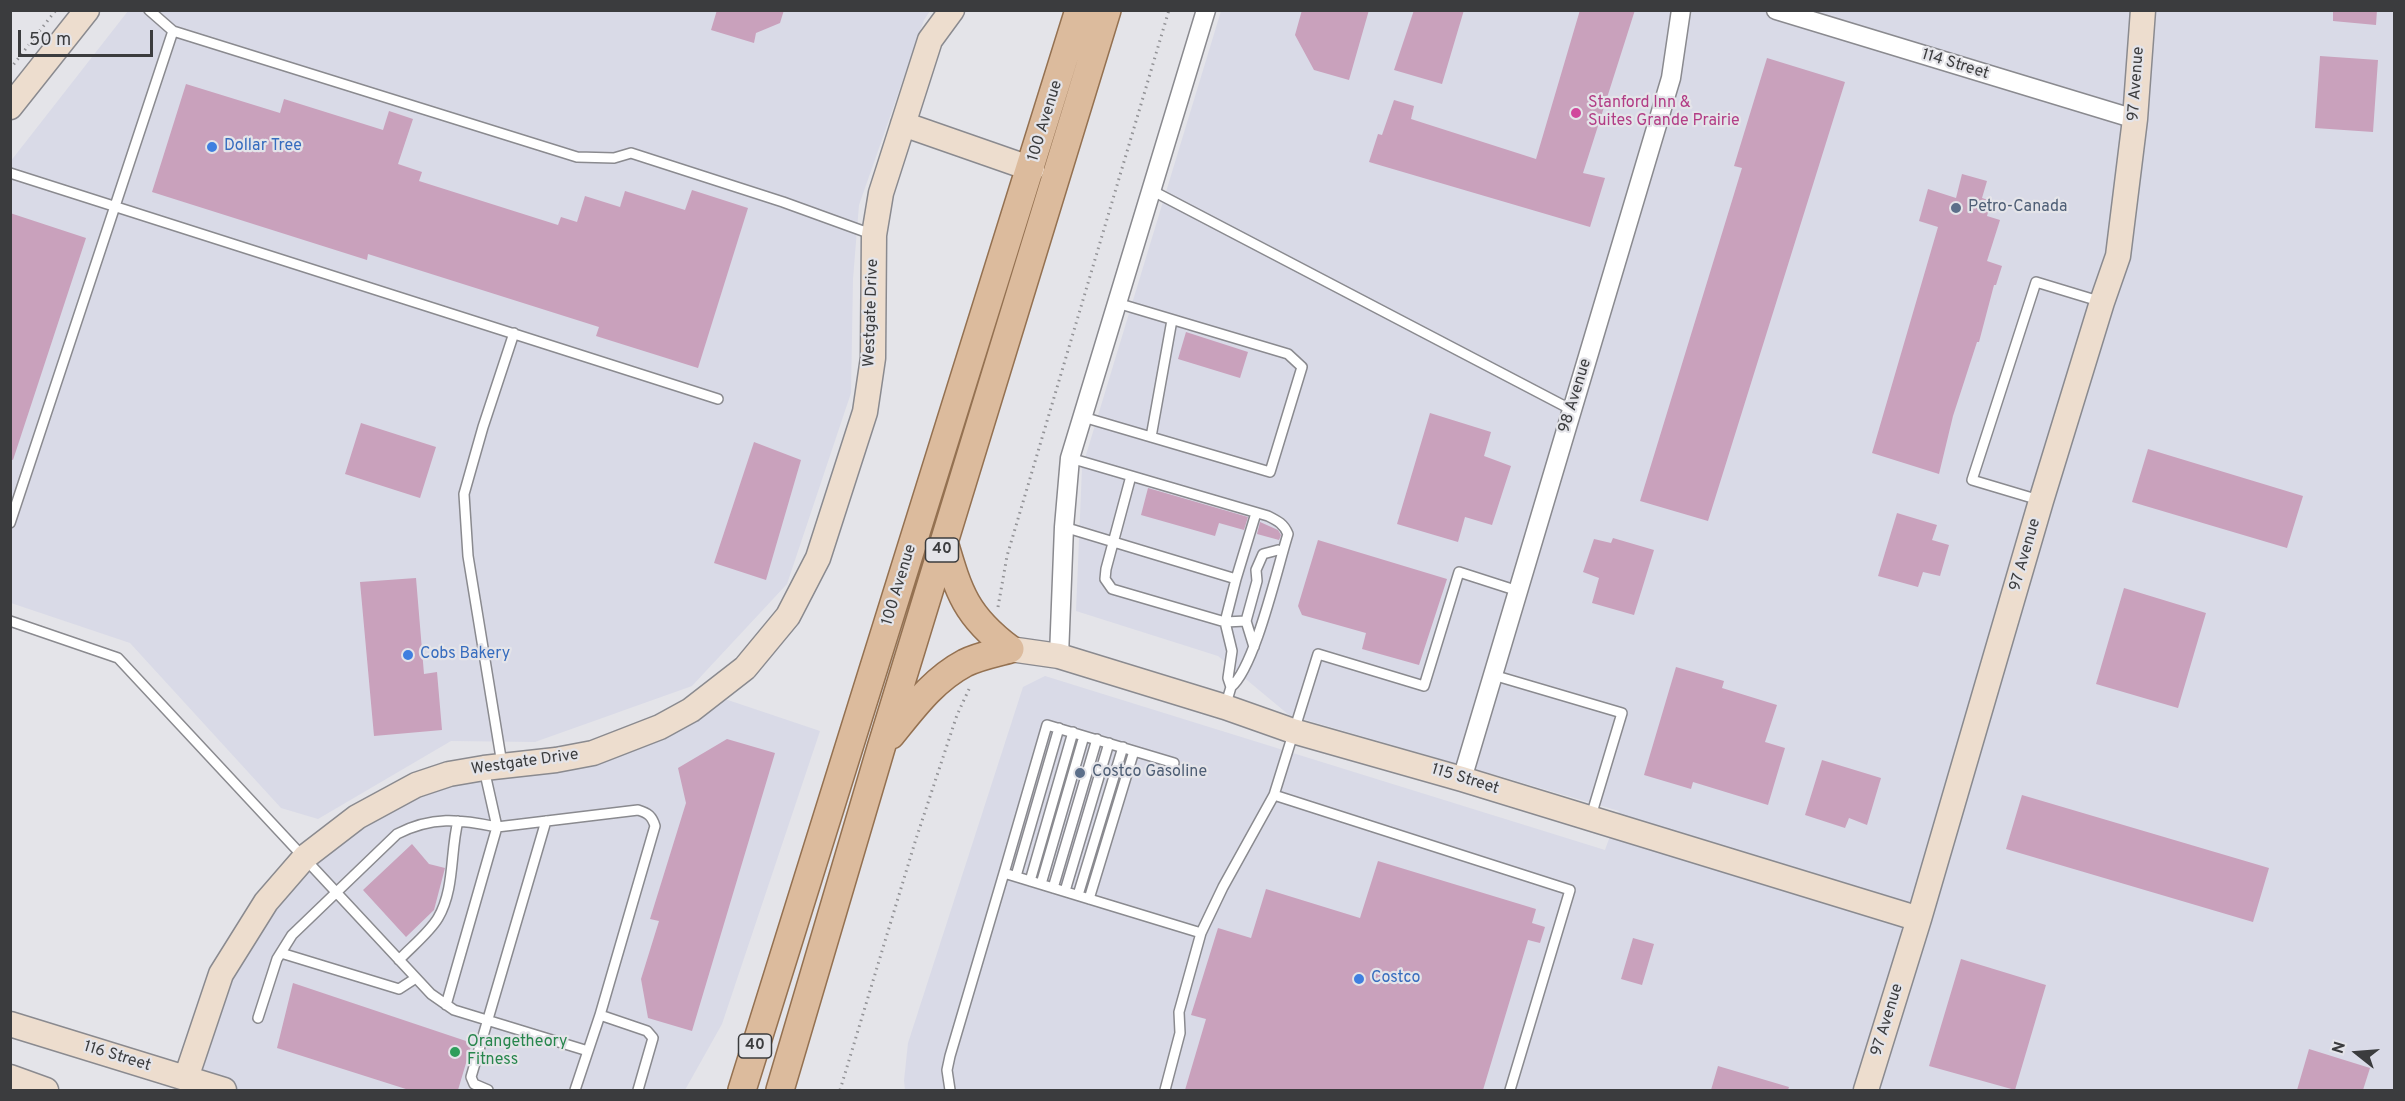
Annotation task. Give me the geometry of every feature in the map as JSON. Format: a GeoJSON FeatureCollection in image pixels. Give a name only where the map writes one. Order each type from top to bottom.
{"type":"FeatureCollection","features":[{"type":"Feature","properties":{"kind":"main road","name":"100 Avenue"},"geometry":{"type":"LineString","coordinates":[[742,1090],[1032,169],[1079,10]]}},
{"type":"Feature","properties":{"kind":"main road","name":"100 Avenue"},"geometry":{"type":"LineString","coordinates":[[780,1090],[881,748],[1107,10]]}},
{"type":"Feature","properties":{"kind":"main road"},"geometry":{"type":"LineString","coordinates":[[944,542],[955,578],[967,605],[989,633],[1010,649]]}},
{"type":"Feature","properties":{"kind":"main road"},"geometry":{"type":"LineString","coordinates":[[881,748],[924,694],[945,676],[967,662],[1010,649]]}},
{"type":"Feature","properties":{"kind":"main road"},"geometry":{"type":"LineString","coordinates":[[725,1090],[769,1002]]}},
{"type":"Feature","properties":{"kind":"street"},"geometry":{"type":"LineString","coordinates":[[10,107],[87,10]]}},
{"type":"Feature","properties":{"kind":"street","name":"Westgate Drive"},"geometry":{"type":"LineString","coordinates":[[186,1078],[221,974],[266,902],[305,857],[357,817],[416,785],[449,774],[593,753],[660,727],[691,710],[745,668],[788,616],[818,558],[865,412],[873,358],[874,235],[881,193],[930,40],[951,10]]}},
{"type":"Feature","properties":{"kind":"street"},"geometry":{"type":"LineString","coordinates":[[1059,656],[1064,528],[1071,458],[1206,10]]}},
{"type":"Feature","properties":{"kind":"street","name":"98 Avenue"},"geometry":{"type":"LineString","coordinates":[[1462,779],[1671,78],[1681,10]]}},
{"type":"Feature","properties":{"kind":"street","name":"114 Street"},"geometry":{"type":"LineString","coordinates":[[1776,10],[2135,119]]}},
{"type":"Feature","properties":{"kind":"street","name":"97 Avenue"},"geometry":{"type":"LineString","coordinates":[[1866,1090],[2102,302],[2118,256],[2135,119],[2143,10]]}},
{"type":"Feature","properties":{"kind":"street"},"geometry":{"type":"LineString","coordinates":[[903,124],[1032,169]]}},
{"type":"Feature","properties":{"kind":"street","name":"115 Street"},"geometry":{"type":"LineString","coordinates":[[1010,649],[1059,656],[1228,697],[1293,731],[1462,779],[1919,919]]}},
{"type":"Feature","properties":{"kind":"street","name":"116 Street"},"geometry":{"type":"LineString","coordinates":[[12,1024],[224,1090]]}},
{"type":"Feature","properties":{"kind":"street"},"geometry":{"type":"LineString","coordinates":[[10,1077],[46,1090]]}},
{"type":"Feature","properties":{"kind":"lane"},"geometry":{"type":"LineString","coordinates":[[149,10],[173,31],[577,157],[614,158],[631,153],[783,202],[874,235]]}},
{"type":"Feature","properties":{"kind":"lane"},"geometry":{"type":"LineString","coordinates":[[10,523],[173,31]]}},
{"type":"Feature","properties":{"kind":"lane"},"geometry":{"type":"LineString","coordinates":[[10,173],[718,399]]}},
{"type":"Feature","properties":{"kind":"lane"},"geometry":{"type":"LineString","coordinates":[[1151,190],[1572,410]]}},
{"type":"Feature","properties":{"kind":"lane"},"geometry":{"type":"LineString","coordinates":[[2042,501],[1972,480],[2036,282],[2102,302]]}},
{"type":"Feature","properties":{"kind":"lane"},"geometry":{"type":"LineString","coordinates":[[1083,417],[1270,472],[1302,367],[1288,354],[1117,303]]}},
{"type":"Feature","properties":{"kind":"lane"},"geometry":{"type":"LineString","coordinates":[[1151,437],[1172,320]]}},
{"type":"Feature","properties":{"kind":"lane"},"geometry":{"type":"LineString","coordinates":[[446,1005],[497,827],[493,767],[468,556],[464,494],[514,333]]}},
{"type":"Feature","properties":{"kind":"lane"},"geometry":{"type":"LineString","coordinates":[[1071,458],[1256,513],[1280,522],[1285,527],[1288,534],[1250,660],[1228,697]]}},
{"type":"Feature","properties":{"kind":"lane"},"geometry":{"type":"LineString","coordinates":[[1131,476],[1105,579],[1112,589],[1224,622],[1246,621]]}},
{"type":"Feature","properties":{"kind":"lane"},"geometry":{"type":"LineString","coordinates":[[1228,697],[1232,651],[1224,622],[1256,513]]}},
{"type":"Feature","properties":{"kind":"lane"},"geometry":{"type":"LineString","coordinates":[[1064,528],[1236,579]]}},
{"type":"Feature","properties":{"kind":"lane"},"geometry":{"type":"LineString","coordinates":[[1254,647],[1246,621],[1257,581],[1258,561],[1263,554],[1270,551],[1282,552]]}},
{"type":"Feature","properties":{"kind":"lane"},"geometry":{"type":"LineString","coordinates":[[1165,1090],[1180,1033],[1179,1012],[1201,933],[1223,887],[1274,795],[1318,654],[1424,686],[1459,572],[1518,591]]}},
{"type":"Feature","properties":{"kind":"lane"},"geometry":{"type":"LineString","coordinates":[[10,621],[117,658],[431,994],[454,1010],[588,1051]]}},
{"type":"Feature","properties":{"kind":"lane"},"geometry":{"type":"LineString","coordinates":[[1493,675],[1622,713],[1590,818]]}},
{"type":"Feature","properties":{"kind":"lane"},"geometry":{"type":"LineString","coordinates":[[950,1090],[947,1070],[950,1056],[1047,725],[1174,763]]}},
{"type":"Feature","properties":{"kind":"lane"},"geometry":{"type":"LineString","coordinates":[[1016,876],[1059,728]]}},
{"type":"Feature","properties":{"kind":"lane"},"geometry":{"type":"LineString","coordinates":[[1030,881],[1073,732]]}},
{"type":"Feature","properties":{"kind":"lane"},"geometry":{"type":"LineString","coordinates":[[1041,884],[1084,736]]}},
{"type":"Feature","properties":{"kind":"lane"},"geometry":{"type":"LineString","coordinates":[[1053,888],[1097,739]]}},
{"type":"Feature","properties":{"kind":"lane"},"geometry":{"type":"LineString","coordinates":[[1065,891],[1109,743]]}},
{"type":"Feature","properties":{"kind":"lane"},"geometry":{"type":"LineString","coordinates":[[1078,895],[1123,747]]}},
{"type":"Feature","properties":{"kind":"lane"},"geometry":{"type":"LineString","coordinates":[[1089,899],[1134,751]]}},
{"type":"Feature","properties":{"kind":"lane"},"geometry":{"type":"LineString","coordinates":[[1274,795],[1570,890],[1510,1090]]}},
{"type":"Feature","properties":{"kind":"lane"},"geometry":{"type":"LineString","coordinates":[[258,1018],[277,959],[292,935],[397,834],[417,824],[458,821],[497,827],[638,810],[647,813],[655,826],[600,1015],[575,1090]]}},
{"type":"Feature","properties":{"kind":"lane"},"geometry":{"type":"LineString","coordinates":[[399,960],[436,921],[441,911],[454,859],[453,840],[458,821]]}},
{"type":"Feature","properties":{"kind":"lane"},"geometry":{"type":"LineString","coordinates":[[488,1090],[474,1084],[471,1077],[546,821]]}},
{"type":"Feature","properties":{"kind":"lane"},"geometry":{"type":"LineString","coordinates":[[1004,873],[1201,933]]}},
{"type":"Feature","properties":{"kind":"lane"},"geometry":{"type":"LineString","coordinates":[[281,953],[399,989],[416,978]]}},
{"type":"Feature","properties":{"kind":"lane"},"geometry":{"type":"LineString","coordinates":[[600,1015],[647,1031],[653,1038],[638,1090]]}},
{"type":"Feature","properties":{"kind":"path"},"geometry":{"type":"LineString","coordinates":[[10,69],[56,10]]}},
{"type":"Feature","properties":{"kind":"path"},"geometry":{"type":"LineString","coordinates":[[997,609],[1007,556],[1169,10]]}},
{"type":"Feature","properties":{"kind":"path"},"geometry":{"type":"LineString","coordinates":[[840,1090],[915,842],[957,715],[971,685]]}},
{"type":"Feature","properties":{"kind":"shaded area"},"geometry":{"type":"Polygon","coordinates":[[[128,11],[930,11],[924,20],[859,205],[853,279],[851,393],[787,584],[692,686],[535,742],[451,741],[318,819],[281,808],[130,643],[11,603],[10,162],[128,11]]]}},
{"type":"Feature","properties":{"kind":"shaded area"},"geometry":{"type":"Polygon","coordinates":[[[1221,11],[2394,11],[2394,1090],[905,1090],[908,1043],[1023,687],[1045,676],[1605,850],[1619,811],[1289,715],[1218,656],[1076,611],[1082,468],[1221,11]]]}},
{"type":"Feature","properties":{"kind":"shaded area"},"geometry":{"type":"Polygon","coordinates":[[[710,694],[820,731],[722,1024],[685,1090],[224,1090],[186,1078],[266,902],[416,785],[556,760],[710,694]]]}},
{"type":"Feature","properties":{"kind":"building"},"geometry":{"type":"Polygon","coordinates":[[[717,10],[784,10],[780,23],[756,33],[754,43],[711,30],[717,10]]]}},
{"type":"Feature","properties":{"kind":"building"},"geometry":{"type":"Polygon","coordinates":[[[1302,10],[1369,10],[1349,80],[1314,70],[1295,35],[1302,10]]]}},
{"type":"Feature","properties":{"kind":"building"},"geometry":{"type":"Polygon","coordinates":[[[1414,10],[1464,10],[1442,84],[1394,70],[1414,10]]]}},
{"type":"Feature","properties":{"kind":"building","name":"Stanford Inn & Suites Grande Prairie"},"geometry":{"type":"Polygon","coordinates":[[[1580,10],[1635,10],[1583,173],[1605,178],[1590,227],[1369,162],[1378,134],[1382,135],[1394,100],[1414,106],[1411,119],[1536,159],[1580,10]]]}},
{"type":"Feature","properties":{"kind":"building"},"geometry":{"type":"Polygon","coordinates":[[[2333,10],[2377,10],[2376,25],[2333,21],[2333,10]]]}},
{"type":"Feature","properties":{"kind":"building"},"geometry":{"type":"Polygon","coordinates":[[[2320,56],[2378,60],[2373,132],[2315,128],[2320,56]]]}},
{"type":"Feature","properties":{"kind":"building"},"geometry":{"type":"Polygon","coordinates":[[[1767,58],[1845,82],[1708,521],[1640,501],[1742,168],[1734,166],[1767,58]]]}},
{"type":"Feature","properties":{"kind":"building"},"geometry":{"type":"Polygon","coordinates":[[[186,84],[280,113],[284,99],[383,130],[389,111],[413,119],[398,164],[422,172],[419,181],[558,225],[561,217],[577,222],[585,196],[620,207],[625,191],[685,210],[692,190],[748,208],[698,368],[596,336],[599,327],[368,254],[367,260],[152,192],[186,84]]]}},
{"type":"Feature","properties":{"kind":"building"},"geometry":{"type":"Polygon","coordinates":[[[1962,174],[1987,181],[1982,198],[1991,201],[1987,216],[2000,220],[1987,261],[2002,266],[1953,416],[1939,474],[1872,453],[1938,227],[1919,221],[1928,189],[1956,198],[1962,174]]]}},
{"type":"Feature","properties":{"kind":"building"},"geometry":{"type":"Polygon","coordinates":[[[10,213],[86,238],[13,460],[10,459],[10,213]]]}},
{"type":"Feature","properties":{"kind":"building"},"geometry":{"type":"Polygon","coordinates":[[[1186,332],[1248,352],[1240,378],[1178,359],[1186,332]]]}},
{"type":"Feature","properties":{"kind":"building"},"geometry":{"type":"Polygon","coordinates":[[[1430,413],[1491,432],[1484,456],[1511,466],[1492,525],[1465,517],[1458,542],[1397,524],[1430,413]]]}},
{"type":"Feature","properties":{"kind":"building"},"geometry":{"type":"Polygon","coordinates":[[[361,423],[436,447],[420,498],[345,474],[361,423]]]}},
{"type":"Feature","properties":{"kind":"building"},"geometry":{"type":"Polygon","coordinates":[[[754,442],[801,460],[766,580],[714,563],[754,442]]]}},
{"type":"Feature","properties":{"kind":"building"},"geometry":{"type":"Polygon","coordinates":[[[2148,449],[2303,496],[2287,548],[2132,502],[2148,449]]]}},
{"type":"Feature","properties":{"kind":"building"},"geometry":{"type":"Polygon","coordinates":[[[1148,488],[1248,517],[1244,530],[1219,523],[1215,536],[1141,515],[1148,488]]]}},
{"type":"Feature","properties":{"kind":"building"},"geometry":{"type":"Polygon","coordinates":[[[1897,513],[1937,525],[1932,540],[1949,545],[1940,576],[1923,572],[1918,587],[1878,576],[1897,513]]]}},
{"type":"Feature","properties":{"kind":"building"},"geometry":{"type":"Polygon","coordinates":[[[1260,522],[1278,530],[1281,535],[1279,540],[1257,534],[1260,522]]]}},
{"type":"Feature","properties":{"kind":"building"},"geometry":{"type":"Polygon","coordinates":[[[1613,538],[1654,550],[1634,615],[1592,603],[1599,578],[1583,572],[1594,539],[1611,543],[1613,538]]]}},
{"type":"Feature","properties":{"kind":"building"},"geometry":{"type":"Polygon","coordinates":[[[1318,540],[1447,579],[1419,665],[1362,649],[1366,633],[1302,615],[1298,606],[1318,540]]]}},
{"type":"Feature","properties":{"kind":"building"},"geometry":{"type":"Polygon","coordinates":[[[416,578],[424,674],[437,672],[442,730],[374,736],[360,582],[416,578]]]}},
{"type":"Feature","properties":{"kind":"building"},"geometry":{"type":"Polygon","coordinates":[[[2124,588],[2206,613],[2178,708],[2096,684],[2124,588]]]}},
{"type":"Feature","properties":{"kind":"building"},"geometry":{"type":"Polygon","coordinates":[[[1676,667],[1724,681],[1722,688],[1777,705],[1765,742],[1785,748],[1768,805],[1693,782],[1691,789],[1644,775],[1676,667]]]}},
{"type":"Feature","properties":{"kind":"building"},"geometry":{"type":"Polygon","coordinates":[[[727,739],[775,753],[692,1031],[648,1018],[641,979],[659,921],[650,919],[686,803],[678,768],[727,739]]]}},
{"type":"Feature","properties":{"kind":"building"},"geometry":{"type":"Polygon","coordinates":[[[1822,760],[1881,778],[1867,825],[1849,818],[1845,828],[1805,815],[1822,760]]]}},
{"type":"Feature","properties":{"kind":"building"},"geometry":{"type":"Polygon","coordinates":[[[2022,795],[2269,868],[2253,922],[2006,849],[2022,795]]]}},
{"type":"Feature","properties":{"kind":"building"},"geometry":{"type":"Polygon","coordinates":[[[412,844],[429,864],[445,868],[434,910],[406,937],[363,890],[412,844]]]}},
{"type":"Feature","properties":{"kind":"building","name":"Costco"},"geometry":{"type":"Polygon","coordinates":[[[1378,861],[1536,909],[1532,923],[1545,927],[1540,943],[1528,940],[1483,1090],[1185,1090],[1206,1019],[1191,1015],[1218,928],[1251,938],[1266,889],[1360,918],[1378,861]]]}},
{"type":"Feature","properties":{"kind":"building"},"geometry":{"type":"Polygon","coordinates":[[[1633,938],[1654,944],[1642,985],[1621,979],[1633,938]]]}},
{"type":"Feature","properties":{"kind":"building"},"geometry":{"type":"Polygon","coordinates":[[[1961,959],[2046,985],[2015,1090],[1929,1066],[1961,959]]]}},
{"type":"Feature","properties":{"kind":"building"},"geometry":{"type":"Polygon","coordinates":[[[293,983],[472,1043],[458,1090],[409,1090],[277,1048],[293,983]]]}},
{"type":"Feature","properties":{"kind":"building"},"geometry":{"type":"Polygon","coordinates":[[[2309,1049],[2370,1068],[2363,1090],[2297,1090],[2309,1049]]]}},
{"type":"Feature","properties":{"kind":"building"},"geometry":{"type":"Polygon","coordinates":[[[1718,1066],[1789,1087],[1788,1090],[1711,1090],[1718,1066]]]}},
{"type":"Feature","properties":{"kind":"place","name":"Stanford Inn & Suites Grande Prairie"},"geometry":{"type":"Point","coordinates":[1576,113]}},
{"type":"Feature","properties":{"kind":"place","name":"Dollar Tree"},"geometry":{"type":"Point","coordinates":[212,147]}},
{"type":"Feature","properties":{"kind":"place","name":"Petro-Canada"},"geometry":{"type":"Point","coordinates":[1956,208]}},
{"type":"Feature","properties":{"kind":"place","name":"Cobs Bakery"},"geometry":{"type":"Point","coordinates":[408,655]}},
{"type":"Feature","properties":{"kind":"place","name":"Costco Gasoline"},"geometry":{"type":"Point","coordinates":[1080,773]}},
{"type":"Feature","properties":{"kind":"place","name":"Costco"},"geometry":{"type":"Point","coordinates":[1359,979]}},
{"type":"Feature","properties":{"kind":"place","name":"Orangetheory Fitness"},"geometry":{"type":"Point","coordinates":[455,1052]}}]}
